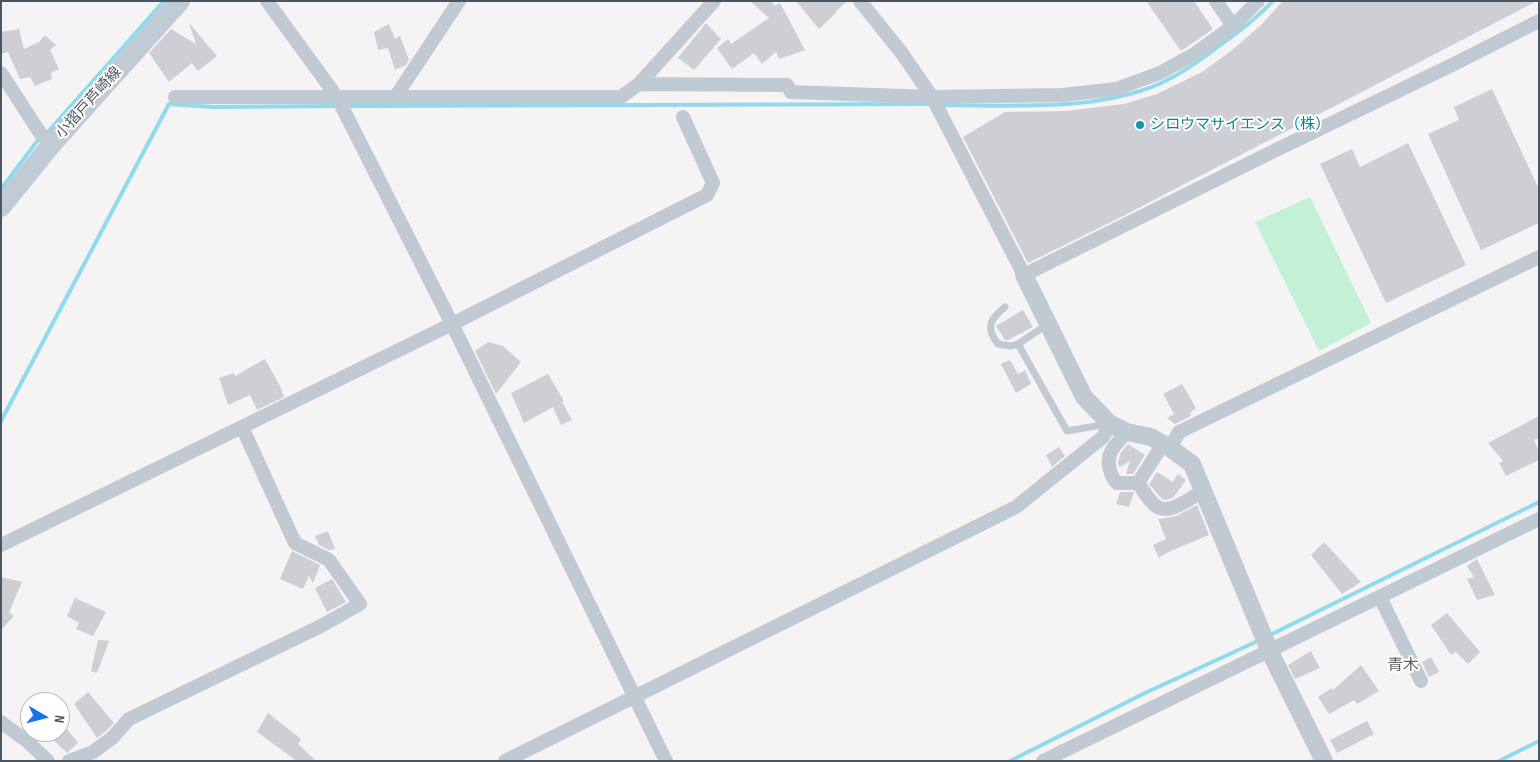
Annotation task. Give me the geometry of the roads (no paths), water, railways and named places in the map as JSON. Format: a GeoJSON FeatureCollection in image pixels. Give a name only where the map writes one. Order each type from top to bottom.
{"type":"FeatureCollection","features":[{"type":"Feature","properties":{"kind":"main road","name":"小摺戸芦崎線"},"geometry":{"type":"LineString","coordinates":[[1,207],[51,145],[180,1]]}},
{"type":"Feature","properties":{"kind":"street"},"geometry":{"type":"LineString","coordinates":[[267,1],[337,97],[452,324],[666,761]]}},
{"type":"Feature","properties":{"kind":"street"},"geometry":{"type":"LineString","coordinates":[[396,96],[459,1]]}},
{"type":"Feature","properties":{"kind":"street"},"geometry":{"type":"LineString","coordinates":[[175,97],[621,97],[639,84],[714,1]]}},
{"type":"Feature","properties":{"kind":"street"},"geometry":{"type":"LineString","coordinates":[[860,1],[901,52],[932,98],[1024,275],[1084,397],[1110,424],[1127,432],[1151,437],[1192,464],[1270,652],[1324,761]]}},
{"type":"Feature","properties":{"kind":"street"},"geometry":{"type":"LineString","coordinates":[[1216,1],[1233,26]]}},
{"type":"Feature","properties":{"kind":"street"},"geometry":{"type":"LineString","coordinates":[[639,84],[787,85],[791,92],[932,98],[1063,95],[1116,89],[1160,73],[1196,53],[1233,26],[1258,1]]}},
{"type":"Feature","properties":{"kind":"street"},"geometry":{"type":"LineString","coordinates":[[1024,275],[1454,64],[1539,20]]}},
{"type":"Feature","properties":{"kind":"street"},"geometry":{"type":"LineString","coordinates":[[1,73],[40,133],[51,145]]}},
{"type":"Feature","properties":{"kind":"street"},"geometry":{"type":"LineString","coordinates":[[1,545],[452,324],[707,195],[713,183],[683,117]]}},
{"type":"Feature","properties":{"kind":"street"},"geometry":{"type":"LineString","coordinates":[[1138,483],[1179,432],[1539,257]]}},
{"type":"Feature","properties":{"kind":"street"},"geometry":{"type":"LineString","coordinates":[[505,761],[1016,507],[1103,437],[1110,424]]}},
{"type":"Feature","properties":{"kind":"street"},"geometry":{"type":"LineString","coordinates":[[68,761],[93,752],[112,738],[129,719],[321,626],[360,604],[329,560],[295,543],[242,427]]}},
{"type":"Feature","properties":{"kind":"street"},"geometry":{"type":"LineString","coordinates":[[1127,432],[1110,453],[1109,467],[1112,478],[1117,483],[1138,483]]}},
{"type":"Feature","properties":{"kind":"street"},"geometry":{"type":"LineString","coordinates":[[1138,483],[1154,504],[1161,509],[1170,509],[1203,491]]}},
{"type":"Feature","properties":{"kind":"street"},"geometry":{"type":"LineString","coordinates":[[1043,761],[1270,652],[1539,519]]}},
{"type":"Feature","properties":{"kind":"street"},"geometry":{"type":"LineString","coordinates":[[1380,598],[1421,681]]}},
{"type":"Feature","properties":{"kind":"street"},"geometry":{"type":"LineString","coordinates":[[1,722],[28,742],[48,761]]}},
{"type":"Feature","properties":{"kind":"lane"},"geometry":{"type":"LineString","coordinates":[[1005,307],[993,316],[990,327],[992,336],[998,344],[1010,346],[1018,344],[1039,330]]}},
{"type":"Feature","properties":{"kind":"lane"},"geometry":{"type":"LineString","coordinates":[[1018,344],[1067,431],[1110,424]]}},
{"type":"Feature","properties":{"kind":"waterway"},"geometry":{"type":"LineString","coordinates":[[1,189],[38,140],[47,133],[164,1]]}},
{"type":"Feature","properties":{"kind":"waterway"},"geometry":{"type":"LineString","coordinates":[[940,105],[1051,105],[1080,103],[1134,93],[1159,84],[1191,66],[1241,30],[1273,1]]}},
{"type":"Feature","properties":{"kind":"waterway"},"geometry":{"type":"LineString","coordinates":[[1,421],[169,104],[214,107],[338,106]]}},
{"type":"Feature","properties":{"kind":"waterway"},"geometry":{"type":"LineString","coordinates":[[345,106],[933,104]]}},
{"type":"Feature","properties":{"kind":"waterway"},"geometry":{"type":"LineString","coordinates":[[1268,636],[1539,502]]}},
{"type":"Feature","properties":{"kind":"waterway"},"geometry":{"type":"LineString","coordinates":[[1010,761],[1145,693],[1260,640]]}},
{"type":"Feature","properties":{"kind":"waterway"},"geometry":{"type":"LineString","coordinates":[[1499,761],[1539,741]]}},
{"type":"Feature","properties":{"kind":"place","name":"シロウマサイエンス（株）"},"geometry":{"type":"Point","coordinates":[1140,125]}},
{"type":"Feature","properties":{"kind":"district","name":"青木"},"geometry":{"type":"Point","coordinates":[1403,666]}}]}
